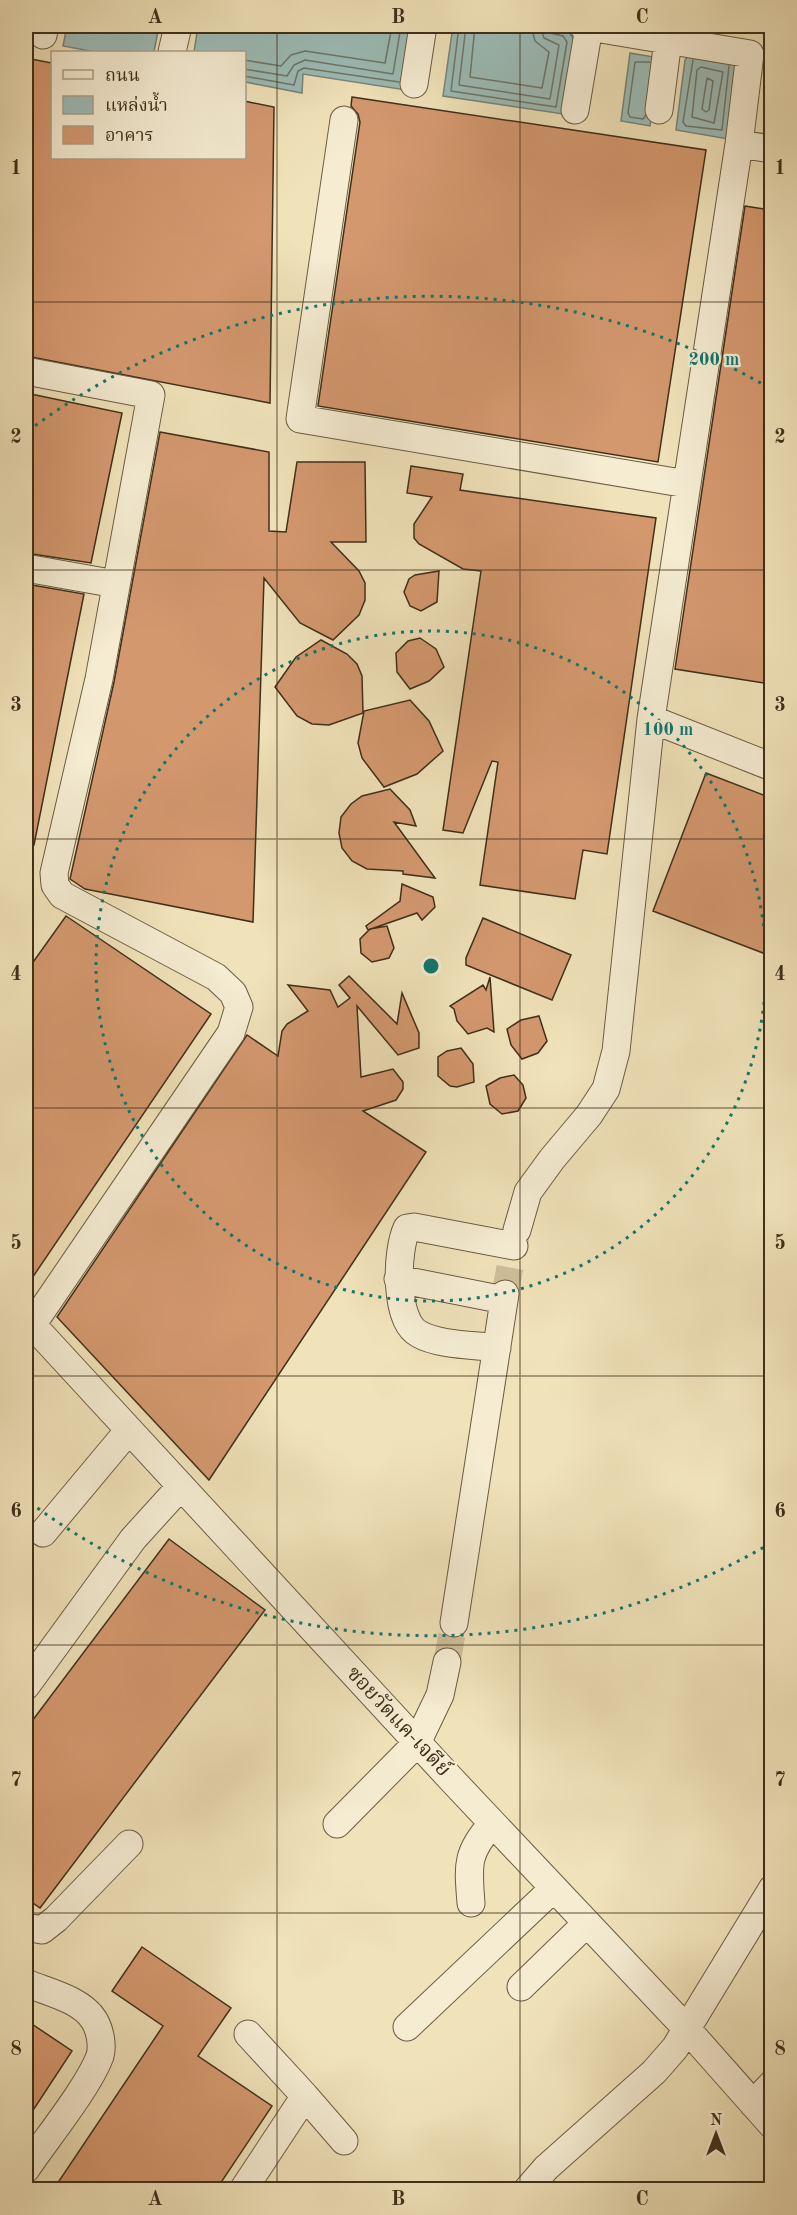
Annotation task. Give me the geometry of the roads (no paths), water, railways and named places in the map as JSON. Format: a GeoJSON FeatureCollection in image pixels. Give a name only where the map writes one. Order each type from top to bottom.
{"type":"FeatureCollection","features":[{"type":"Feature","properties":{"kind":"street"},"geometry":{"type":"LineString","coordinates":[[172,51],[178,26]]}},
{"type":"Feature","properties":{"kind":"street"},"geometry":{"type":"LineString","coordinates":[[414,84],[423,26]]}},
{"type":"Feature","properties":{"kind":"street"},"geometry":{"type":"LineString","coordinates":[[497,1348],[430,1338],[417,1334],[407,1324],[398,1279],[403,1237],[407,1228],[414,1227],[515,1238],[528,1192],[552,1159],[590,1115],[606,1089],[616,1051],[651,719],[739,144],[750,54],[586,26],[575,110]]}},
{"type":"Feature","properties":{"kind":"street"},"geometry":{"type":"LineString","coordinates":[[659,110],[668,40]]}},
{"type":"Feature","properties":{"kind":"street"},"geometry":{"type":"LineString","coordinates":[[344,120],[300,419],[687,483]]}},
{"type":"Feature","properties":{"kind":"street"},"geometry":{"type":"LineString","coordinates":[[739,144],[771,149]]}},
{"type":"Feature","properties":{"kind":"street"},"geometry":{"type":"LineString","coordinates":[[26,371],[151,394],[99,679],[54,873],[55,885],[62,895],[216,977],[233,993],[239,1007],[231,1033],[29,1321]]}},
{"type":"Feature","properties":{"kind":"street"},"geometry":{"type":"LineString","coordinates":[[26,568],[116,584]]}},
{"type":"Feature","properties":{"kind":"street"},"geometry":{"type":"LineString","coordinates":[[651,719],[771,767]]}},
{"type":"Feature","properties":{"kind":"street"},"geometry":{"type":"LineString","coordinates":[[398,1279],[505,1297],[453,1623]]}},
{"type":"Feature","properties":{"kind":"street","name":"ซอยวัดแค-เจดีย์"},"geometry":{"type":"LineString","coordinates":[[29,1321],[492,1824],[686,2028],[771,2125]]}},
{"type":"Feature","properties":{"kind":"street"},"geometry":{"type":"LineString","coordinates":[[43,1533],[129,1430]]}},
{"type":"Feature","properties":{"kind":"street"},"geometry":{"type":"LineString","coordinates":[[26,1686],[133,1539],[181,1486]]}},
{"type":"Feature","properties":{"kind":"street"},"geometry":{"type":"LineString","coordinates":[[337,1824],[417,1743],[440,1695],[447,1662]]}},
{"type":"Feature","properties":{"kind":"street"},"geometry":{"type":"LineString","coordinates":[[471,1903],[471,1857],[475,1843],[492,1824]]}},
{"type":"Feature","properties":{"kind":"street"},"geometry":{"type":"LineString","coordinates":[[26,1927],[42,1930],[56,1919],[129,1844]]}},
{"type":"Feature","properties":{"kind":"street"},"geometry":{"type":"LineString","coordinates":[[407,2027],[554,1888]]}},
{"type":"Feature","properties":{"kind":"street"},"geometry":{"type":"LineString","coordinates":[[527,2190],[546,2168],[654,2072],[675,2048],[771,1889]]}},
{"type":"Feature","properties":{"kind":"street"},"geometry":{"type":"LineString","coordinates":[[520,1987],[586,1923]]}},
{"type":"Feature","properties":{"kind":"street"},"geometry":{"type":"LineString","coordinates":[[26,1983],[71,2001],[94,2019],[100,2033],[100,2055],[87,2080],[26,2169]]}},
{"type":"Feature","properties":{"kind":"street"},"geometry":{"type":"LineString","coordinates":[[248,2034],[344,2141]]}},
{"type":"Feature","properties":{"kind":"street"},"geometry":{"type":"LineString","coordinates":[[753,2104],[771,2084]]}},
{"type":"Feature","properties":{"kind":"street"},"geometry":{"type":"LineString","coordinates":[[243,2190],[304,2096]]}},
{"type":"Feature","properties":{"kind":"water"},"geometry":{"type":"Polygon","coordinates":[[[67,26],[159,26],[154,51],[90,51],[63,46],[67,26]]]}},
{"type":"Feature","properties":{"kind":"water"},"geometry":{"type":"Polygon","coordinates":[[[198,26],[415,26],[406,90],[303,74],[302,93],[246,82],[246,51],[194,51],[198,26]]]}},
{"type":"Feature","properties":{"kind":"water"},"geometry":{"type":"Polygon","coordinates":[[[453,26],[533,26],[567,30],[574,39],[563,114],[443,96],[453,26]]]}},
{"type":"Feature","properties":{"kind":"water"},"geometry":{"type":"Polygon","coordinates":[[[691,52],[737,65],[728,139],[676,130],[685,60],[691,52]]]}},
{"type":"Feature","properties":{"kind":"water"},"geometry":{"type":"Polygon","coordinates":[[[630,53],[660,58],[650,126],[621,121],[630,53]]]}},
{"type":"Feature","properties":{"kind":"tunnel"},"geometry":{"type":"LineString","coordinates":[[505,1294],[517,1230]]}},
{"type":"Feature","properties":{"kind":"tunnel"},"geometry":{"type":"LineString","coordinates":[[447,1662],[454,1623]]}}]}
